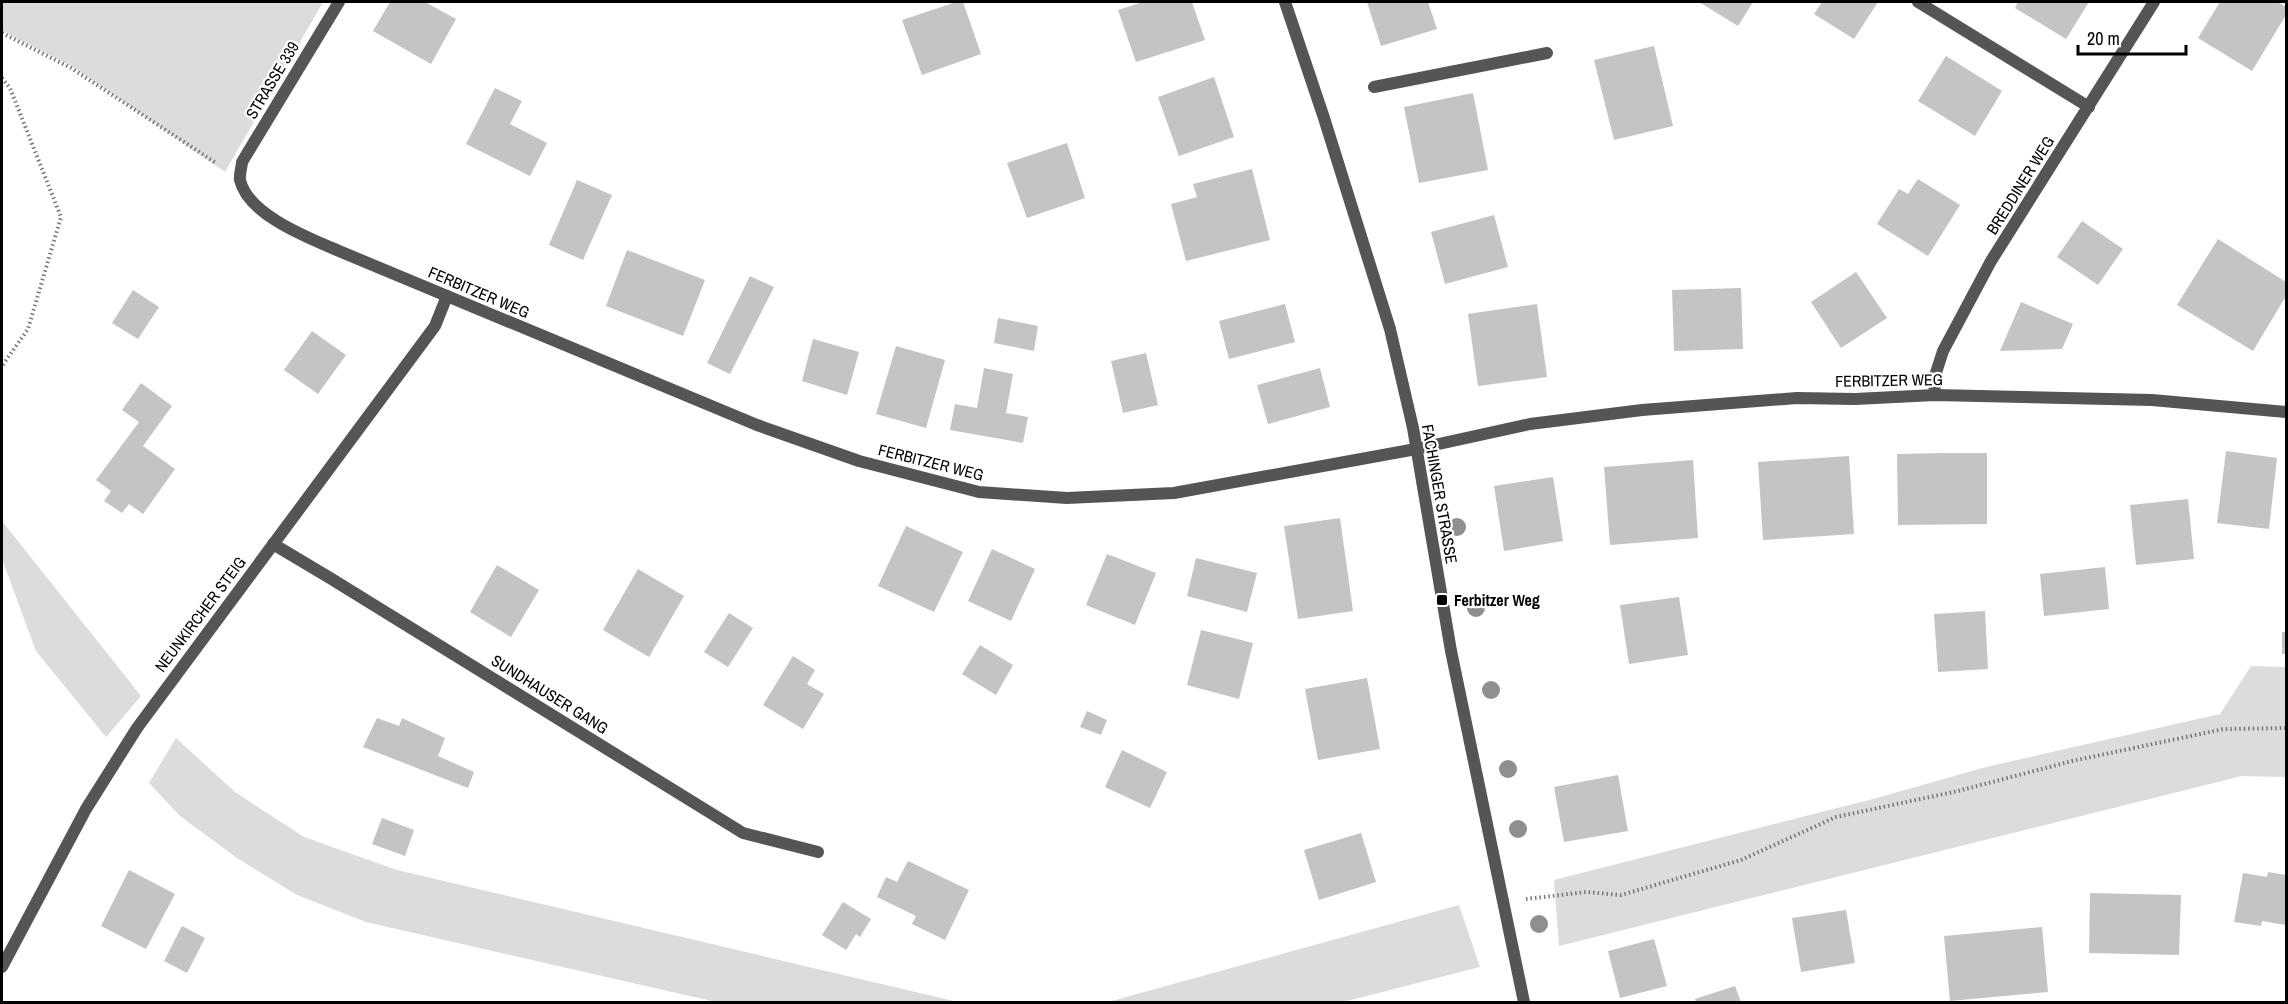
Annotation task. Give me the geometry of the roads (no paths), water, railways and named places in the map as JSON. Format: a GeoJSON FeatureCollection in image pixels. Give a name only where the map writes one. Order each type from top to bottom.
{"type":"FeatureCollection","features":[{"type":"Feature","properties":{"kind":"street","name":"STRASSE 339"},"geometry":{"type":"LineString","coordinates":[[240,178],[243,162],[339,2]]}},
{"type":"Feature","properties":{"kind":"street","name":"FACHINGER STRASSE"},"geometry":{"type":"LineString","coordinates":[[1284,2],[1324,118],[1390,329],[1416,449],[1451,651],[1524,1002]]}},
{"type":"Feature","properties":{"kind":"street"},"geometry":{"type":"LineString","coordinates":[[1918,2],[2089,107]]}},
{"type":"Feature","properties":{"kind":"street","name":"BREDDINER WEG"},"geometry":{"type":"LineString","coordinates":[[1935,395],[1934,379],[1948,341],[1991,261],[2154,2]]}},
{"type":"Feature","properties":{"kind":"street"},"geometry":{"type":"LineString","coordinates":[[1374,87],[1547,53]]}},
{"type":"Feature","properties":{"kind":"street","name":"FERBITZER WEG"},"geometry":{"type":"LineString","coordinates":[[240,178],[247,195],[264,212],[300,234],[757,425],[859,461],[980,492],[1067,498],[1174,493],[1416,449],[1530,424],[1642,410],[1797,398],[1855,399],[1935,395],[2152,400],[2286,412]]}},
{"type":"Feature","properties":{"kind":"street","name":"NEUNKIRCHER STEIG"},"geometry":{"type":"LineString","coordinates":[[2,967],[86,809],[137,728],[435,326],[447,296]]}},
{"type":"Feature","properties":{"kind":"street","name":"SUNDHAUSER GANG"},"geometry":{"type":"LineString","coordinates":[[273,544],[743,833],[818,852]]}},
{"type":"Feature","properties":{"kind":"place","name":"Ferbitzer Weg"},"geometry":{"type":"Point","coordinates":[1442,600]}}]}
